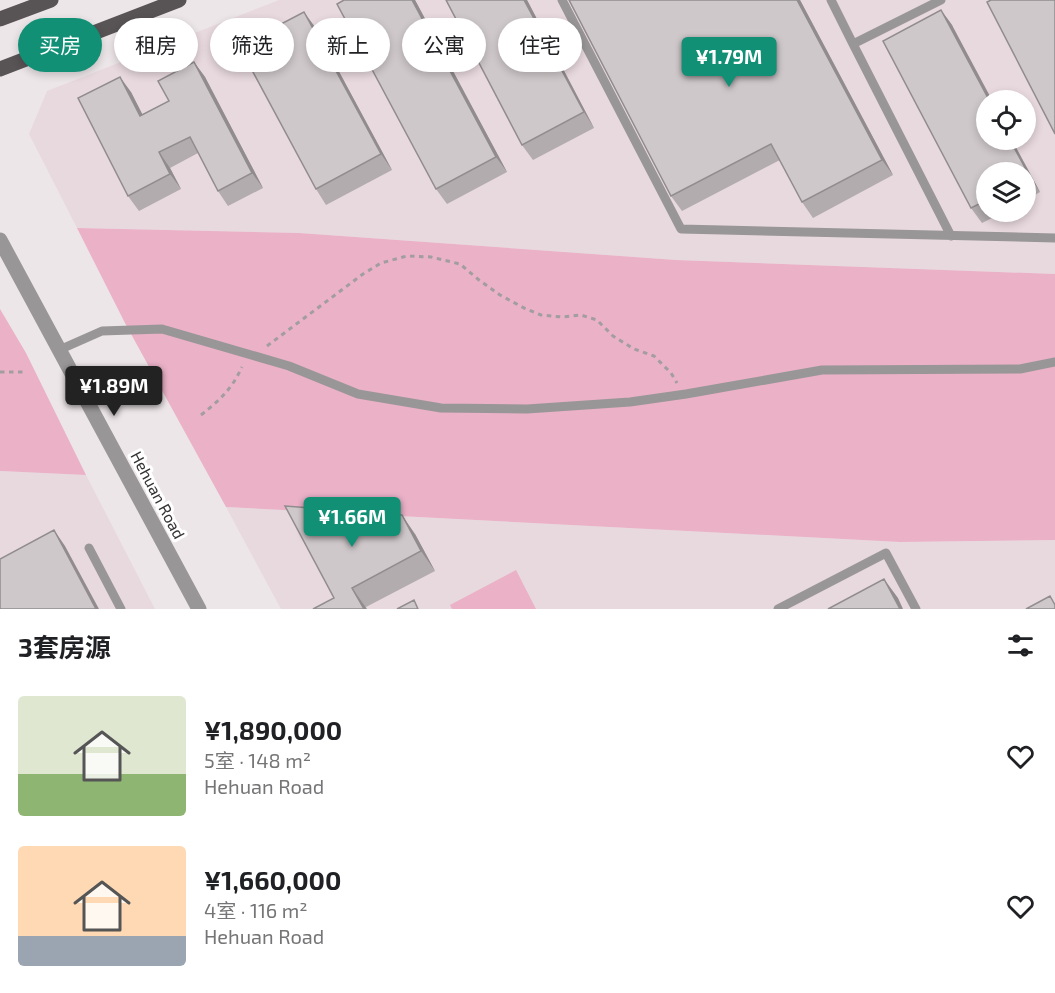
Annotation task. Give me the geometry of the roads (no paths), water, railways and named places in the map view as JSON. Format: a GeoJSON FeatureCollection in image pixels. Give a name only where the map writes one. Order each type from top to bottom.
{"type":"FeatureCollection","features":[{"type":"Feature","properties":{"kind":"main road"},"geometry":{"type":"LineString","coordinates":[[0,19],[51,0]]}},
{"type":"Feature","properties":{"kind":"main road"},"geometry":{"type":"LineString","coordinates":[[0,69],[179,0]]}},
{"type":"Feature","properties":{"kind":"street","name":"Hehuan Road"},"geometry":{"type":"LineString","coordinates":[[0,240],[200,609]]}},
{"type":"Feature","properties":{"kind":"lane"},"geometry":{"type":"LineString","coordinates":[[562,0],[681,229],[1055,238]]}},
{"type":"Feature","properties":{"kind":"lane"},"geometry":{"type":"LineString","coordinates":[[831,0],[951,236]]}},
{"type":"Feature","properties":{"kind":"lane"},"geometry":{"type":"LineString","coordinates":[[854,44],[940,0]]}},
{"type":"Feature","properties":{"kind":"lane"},"geometry":{"type":"LineString","coordinates":[[59,350],[102,331],[162,328],[290,366],[358,394],[441,408],[526,409],[630,402],[822,370],[1020,369],[1055,362]]}},
{"type":"Feature","properties":{"kind":"lane"},"geometry":{"type":"LineString","coordinates":[[89,548],[121,609]]}},
{"type":"Feature","properties":{"kind":"lane"},"geometry":{"type":"LineString","coordinates":[[778,609],[886,553],[916,609]]}}]}
